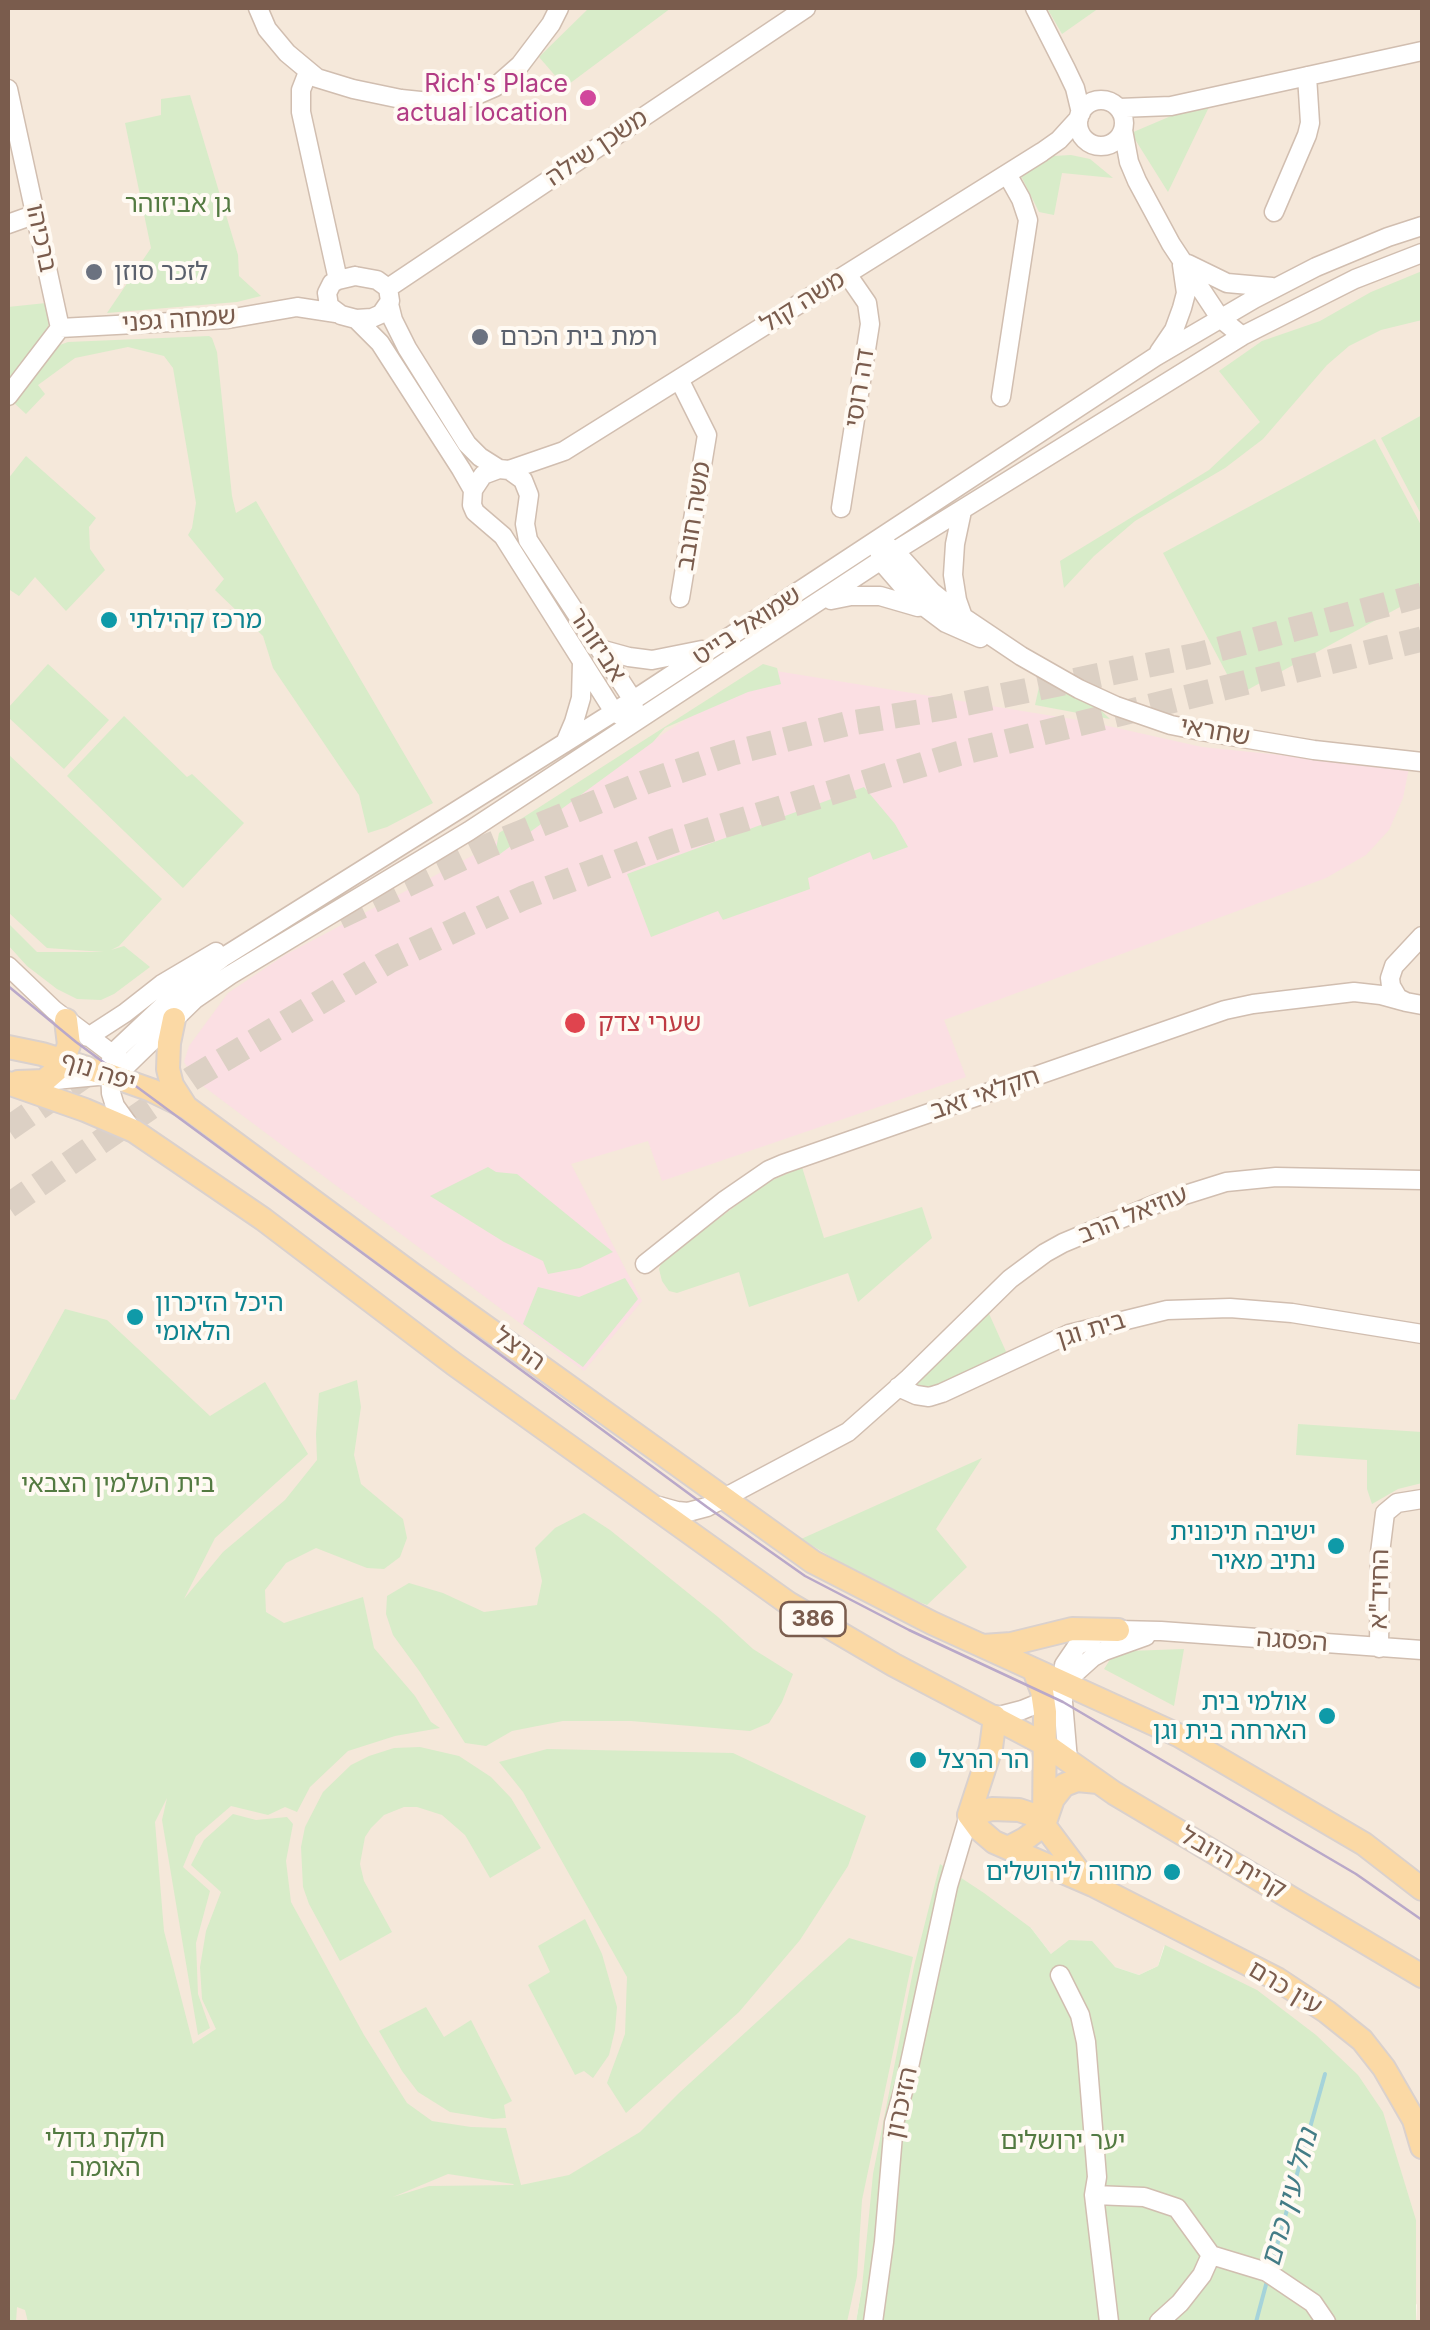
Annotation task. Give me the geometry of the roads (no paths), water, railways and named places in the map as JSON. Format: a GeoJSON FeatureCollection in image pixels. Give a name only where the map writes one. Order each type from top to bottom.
{"type":"FeatureCollection","features":[{"type":"Feature","properties":{"kind":"main road"},"geometry":{"type":"LineString","coordinates":[[174,1019],[168,1069],[172,1085],[186,1107]]}},
{"type":"Feature","properties":{"kind":"main road"},"geometry":{"type":"LineString","coordinates":[[8,1082],[44,1081],[52,1075],[74,1047],[66,1020]]}},
{"type":"Feature","properties":{"kind":"main road","name":"יפה נוף"},"geometry":{"type":"LineString","coordinates":[[19,1049],[74,1047],[117,1065],[152,1090],[186,1107]]}},
{"type":"Feature","properties":{"kind":"main road","name":"יפה נוף"},"geometry":{"type":"LineString","coordinates":[[8,1082],[134,1131]]}},
{"type":"Feature","properties":{"kind":"main road","name":"הרצל"},"geometry":{"type":"LineString","coordinates":[[186,1107],[813,1562],[1063,1683]]}},
{"type":"Feature","properties":{"kind":"main road","name":"הרצל"},"geometry":{"type":"LineString","coordinates":[[134,1131],[263,1218],[454,1364],[769,1590],[814,1620],[1046,1746]]}},
{"type":"Feature","properties":{"kind":"main road"},"geometry":{"type":"LineString","coordinates":[[980,1646],[1011,1644],[1072,1629],[1118,1630]]}},
{"type":"Feature","properties":{"kind":"main road"},"geometry":{"type":"LineString","coordinates":[[1034,1670],[1044,1701],[1044,1824]]}},
{"type":"Feature","properties":{"kind":"main road"},"geometry":{"type":"LineString","coordinates":[[1063,1683],[1180,1736],[1364,1844],[1422,1890]]}},
{"type":"Feature","properties":{"kind":"main road","name":"הזיכרון"},"geometry":{"type":"LineString","coordinates":[[969,1815],[991,1748],[994,1718]]}},
{"type":"Feature","properties":{"kind":"main road","name":"קרית היובל"},"geometry":{"type":"LineString","coordinates":[[1046,1746],[1098,1782],[1422,1976]]}},
{"type":"Feature","properties":{"kind":"main road"},"geometry":{"type":"LineString","coordinates":[[1001,1845],[1025,1839],[1044,1824],[1053,1799],[1064,1786],[1077,1780],[1098,1782]]}},
{"type":"Feature","properties":{"kind":"main road"},"geometry":{"type":"LineString","coordinates":[[969,1815],[1002,1808],[1031,1814],[1044,1824]]}},
{"type":"Feature","properties":{"kind":"main road","name":"עין כרם"},"geometry":{"type":"LineString","coordinates":[[969,1815],[980,1830],[1001,1845],[1093,1885],[1276,1979],[1327,2012],[1362,2040],[1396,2084],[1414,2120],[1422,2148]]}},
{"type":"Feature","properties":{"kind":"main road","name":"עין כרם"},"geometry":{"type":"LineString","coordinates":[[1044,1824],[1076,1869],[1093,1885]]}},
{"type":"Feature","properties":{"kind":"street"},"geometry":{"type":"LineString","coordinates":[[258,8],[266,28],[317,78],[401,100],[430,102],[472,97],[496,87],[520,65],[559,8]]}},
{"type":"Feature","properties":{"kind":"street","name":"משכן שילה"},"geometry":{"type":"LineString","coordinates":[[388,296],[806,8]]}},
{"type":"Feature","properties":{"kind":"street"},"geometry":{"type":"LineString","coordinates":[[1035,8],[1074,88],[1082,136],[1122,163],[1137,181]]}},
{"type":"Feature","properties":{"kind":"street"},"geometry":{"type":"LineString","coordinates":[[1080,116],[1089,104],[1117,116],[1422,52]]}},
{"type":"Feature","properties":{"kind":"street"},"geometry":{"type":"LineString","coordinates":[[1066,69],[1117,116],[1137,181],[1181,260],[1220,318],[1242,336]]}},
{"type":"Feature","properties":{"kind":"street"},"geometry":{"type":"LineString","coordinates":[[308,72],[301,90],[301,112],[332,286],[329,306],[336,313],[356,319],[372,318],[381,314],[388,296],[384,283],[366,277],[355,276],[332,286]]}},
{"type":"Feature","properties":{"kind":"street"},"geometry":{"type":"LineString","coordinates":[[1274,212],[1308,135],[1307,76]]}},
{"type":"Feature","properties":{"kind":"street","name":"ברכיהו"},"geometry":{"type":"LineString","coordinates":[[8,89],[60,328]]}},
{"type":"Feature","properties":{"kind":"street","name":"משה קול"},"geometry":{"type":"LineString","coordinates":[[527,504],[542,474],[564,451],[1042,152],[1080,116]]}},
{"type":"Feature","properties":{"kind":"street"},"geometry":{"type":"LineString","coordinates":[[1098,146],[1115,141],[1117,116]]}},
{"type":"Feature","properties":{"kind":"street","name":"משה קול"},"geometry":{"type":"LineString","coordinates":[[1042,152],[1098,146]]}},
{"type":"Feature","properties":{"kind":"street"},"geometry":{"type":"LineString","coordinates":[[1001,397],[1028,220],[1007,174]]}},
{"type":"Feature","properties":{"kind":"street"},"geometry":{"type":"LineString","coordinates":[[8,224],[36,214]]}},
{"type":"Feature","properties":{"kind":"street","name":"שמואל בייט"},"geometry":{"type":"LineString","coordinates":[[117,1065],[182,988],[222,958],[633,700],[1155,357],[1278,287],[1361,248],[1422,226]]}},
{"type":"Feature","properties":{"kind":"street","name":"שמואל בייט"},"geometry":{"type":"LineString","coordinates":[[117,1065],[230,975],[470,831],[888,556],[1242,336],[1355,279],[1422,253]]}},
{"type":"Feature","properties":{"kind":"street"},"geometry":{"type":"LineString","coordinates":[[1181,260],[1228,283],[1278,287]]}},
{"type":"Feature","properties":{"kind":"street"},"geometry":{"type":"LineString","coordinates":[[1155,357],[1174,330],[1182,308],[1186,293],[1181,260]]}},
{"type":"Feature","properties":{"kind":"street","name":"דה רוסי"},"geometry":{"type":"LineString","coordinates":[[840,508],[870,324],[867,303],[847,274]]}},
{"type":"Feature","properties":{"kind":"street","name":"שמחה גפני"},"geometry":{"type":"LineString","coordinates":[[297,307],[332,286]]}},
{"type":"Feature","properties":{"kind":"street","name":"אביזוהר"},"geometry":{"type":"LineString","coordinates":[[388,296],[392,320],[467,444],[480,457],[523,480],[528,540],[633,700],[634,723]]}},
{"type":"Feature","properties":{"kind":"street","name":"שמחה גפני"},"geometry":{"type":"LineString","coordinates":[[60,328],[228,318],[297,307],[336,313]]}},
{"type":"Feature","properties":{"kind":"street","name":"אביזוהר"},"geometry":{"type":"LineString","coordinates":[[356,319],[380,342],[473,490],[472,505],[480,519],[494,526],[511,547],[614,712],[634,723]]}},
{"type":"Feature","properties":{"kind":"street"},"geometry":{"type":"LineString","coordinates":[[8,396],[60,328]]}},
{"type":"Feature","properties":{"kind":"street","name":"משה חובב"},"geometry":{"type":"LineString","coordinates":[[679,379],[706,435],[680,598]]}},
{"type":"Feature","properties":{"kind":"street","name":"משה קול"},"geometry":{"type":"LineString","coordinates":[[504,470],[564,451]]}},
{"type":"Feature","properties":{"kind":"street"},"geometry":{"type":"LineString","coordinates":[[473,490],[482,475],[504,470]]}},
{"type":"Feature","properties":{"kind":"street"},"geometry":{"type":"LineString","coordinates":[[494,526],[516,523],[527,504]]}},
{"type":"Feature","properties":{"kind":"street"},"geometry":{"type":"LineString","coordinates":[[962,511],[953,575],[963,617]]}},
{"type":"Feature","properties":{"kind":"street"},"geometry":{"type":"LineString","coordinates":[[877,539],[888,556]]}},
{"type":"Feature","properties":{"kind":"street","name":"שחראי"},"geometry":{"type":"LineString","coordinates":[[888,556],[904,589],[930,613],[1021,656]]}},
{"type":"Feature","properties":{"kind":"street","name":"שחראי"},"geometry":{"type":"LineString","coordinates":[[888,556],[963,617],[1021,656],[1116,706],[1171,724],[1314,750],[1422,762]]}},
{"type":"Feature","properties":{"kind":"street"},"geometry":{"type":"LineString","coordinates":[[821,602],[880,596],[930,613]]}},
{"type":"Feature","properties":{"kind":"street"},"geometry":{"type":"LineString","coordinates":[[600,649],[652,660],[721,643]]}},
{"type":"Feature","properties":{"kind":"street"},"geometry":{"type":"LineString","coordinates":[[564,744],[581,698],[581,657]]}},
{"type":"Feature","properties":{"kind":"street"},"geometry":{"type":"LineString","coordinates":[[74,1047],[185,968],[283,918]]}},
{"type":"Feature","properties":{"kind":"street"},"geometry":{"type":"LineString","coordinates":[[1354,992],[1369,987],[1422,936]]}},
{"type":"Feature","properties":{"kind":"street"},"geometry":{"type":"LineString","coordinates":[[1415,1002],[1394,993],[1391,974],[1397,963],[1407,957],[1422,958]]}},
{"type":"Feature","properties":{"kind":"street"},"geometry":{"type":"LineString","coordinates":[[8,966],[66,1020]]}},
{"type":"Feature","properties":{"kind":"street"},"geometry":{"type":"LineString","coordinates":[[1354,992],[1415,1002]]}},
{"type":"Feature","properties":{"kind":"street","name":"חקלאי זאב"},"geometry":{"type":"LineString","coordinates":[[644,1264],[724,1201],[783,1164],[1225,1010],[1354,992]]}},
{"type":"Feature","properties":{"kind":"street"},"geometry":{"type":"LineString","coordinates":[[74,1047],[117,1065]]}},
{"type":"Feature","properties":{"kind":"street"},"geometry":{"type":"LineString","coordinates":[[44,1081],[117,1065]]}},
{"type":"Feature","properties":{"kind":"street"},"geometry":{"type":"LineString","coordinates":[[117,1065],[115,1106],[134,1131]]}},
{"type":"Feature","properties":{"kind":"street","name":"עוזיאל הרב"},"geometry":{"type":"LineString","coordinates":[[898,1387],[1026,1266],[1064,1243],[1156,1204],[1246,1178],[1422,1180]]}},
{"type":"Feature","properties":{"kind":"street","name":"בית וגן"},"geometry":{"type":"LineString","coordinates":[[898,1387],[929,1397],[1069,1334],[1167,1310],[1230,1308],[1292,1312],[1422,1334]]}},
{"type":"Feature","properties":{"kind":"street"},"geometry":{"type":"LineString","coordinates":[[645,1500],[676,1512],[707,1507],[719,1495],[848,1432],[898,1387]]}},
{"type":"Feature","properties":{"kind":"street","name":"החיד\"א"},"geometry":{"type":"LineString","coordinates":[[1379,1648],[1380,1553],[1385,1513],[1397,1503],[1422,1498]]}},
{"type":"Feature","properties":{"kind":"street"},"geometry":{"type":"LineString","coordinates":[[1068,1760],[1063,1683],[1066,1660],[1077,1646],[1098,1634],[1118,1630]]}},
{"type":"Feature","properties":{"kind":"street","name":"הפסגה"},"geometry":{"type":"LineString","coordinates":[[1118,1630],[1422,1650]]}},
{"type":"Feature","properties":{"kind":"street"},"geometry":{"type":"LineString","coordinates":[[994,1718],[1044,1701],[1104,1650],[1161,1631]]}},
{"type":"Feature","properties":{"kind":"street","name":"הזיכרון"},"geometry":{"type":"LineString","coordinates":[[873,2322],[894,2123],[948,1886],[969,1815]]}},
{"type":"Feature","properties":{"kind":"street","name":"הזיכרון"},"geometry":{"type":"LineString","coordinates":[[948,1886],[966,1855],[978,1846],[1001,1845]]}},
{"type":"Feature","properties":{"kind":"street"},"geometry":{"type":"LineString","coordinates":[[1060,1975],[1080,2015],[1086,2042],[1097,2177],[1094,2196],[1109,2322]]}},
{"type":"Feature","properties":{"kind":"street"},"geometry":{"type":"LineString","coordinates":[[1094,2196],[1144,2197],[1177,2208],[1210,2255],[1267,2272],[1313,2302],[1326,2322]]}},
{"type":"Feature","properties":{"kind":"street"},"geometry":{"type":"LineString","coordinates":[[1158,2322],[1180,2303],[1202,2275],[1210,2255]]}},
{"type":"Feature","properties":{"kind":"waterway","name":"נחל עין כרם"},"geometry":{"type":"LineString","coordinates":[[1271,2267],[1325,2074]]}},
{"type":"Feature","properties":{"kind":"waterway","name":"נחל עין כרם"},"geometry":{"type":"LineString","coordinates":[[1256,2322],[1267,2281]]}},
{"type":"Feature","properties":{"kind":"tunnel"},"geometry":{"type":"LineString","coordinates":[[339,917],[490,845],[646,782],[733,753],[846,724],[943,708],[1197,655],[1422,595]]}},
{"type":"Feature","properties":{"kind":"tunnel"},"geometry":{"type":"LineString","coordinates":[[8,1206],[191,1079],[389,961],[523,898],[670,842],[957,754],[1422,639]]}},
{"type":"Feature","properties":{"kind":"tunnel"},"geometry":{"type":"LineString","coordinates":[[8,1129],[93,1070]]}},
{"type":"Feature","properties":{"kind":"tram line"},"geometry":{"type":"LineString","coordinates":[[8,986],[76,1042],[805,1576],[1063,1702],[1356,1874],[1422,1920]]}},
{"type":"Feature","properties":{"kind":"place","name":"Rich's Place actual location"},"geometry":{"type":"Point","coordinates":[588,98]}},
{"type":"Feature","properties":{"kind":"place","name":"לזכר סוזן"},"geometry":{"type":"Point","coordinates":[94,272]}},
{"type":"Feature","properties":{"kind":"place","name":"רמת בית הכרם"},"geometry":{"type":"Point","coordinates":[480,337]}},
{"type":"Feature","properties":{"kind":"place","name":"מרכז קהילתי"},"geometry":{"type":"Point","coordinates":[109,620]}},
{"type":"Feature","properties":{"kind":"place","name":"שערי צדק"},"geometry":{"type":"Point","coordinates":[575,1023]}},
{"type":"Feature","properties":{"kind":"place","name":"היכל הזיכרון הלאומי"},"geometry":{"type":"Point","coordinates":[135,1317]}},
{"type":"Feature","properties":{"kind":"place","name":"ישיבה תיכונית נתיב מאיר"},"geometry":{"type":"Point","coordinates":[1336,1546]}},
{"type":"Feature","properties":{"kind":"place","name":"אולמי בית הארחה בית וגן"},"geometry":{"type":"Point","coordinates":[1327,1716]}},
{"type":"Feature","properties":{"kind":"place","name":"הר הרצל"},"geometry":{"type":"Point","coordinates":[918,1760]}},
{"type":"Feature","properties":{"kind":"place","name":"מחווה לירושלים"},"geometry":{"type":"Point","coordinates":[1172,1872]}},
{"type":"Feature","properties":{"kind":"park label","name":"גן אביזוהר"},"geometry":{"type":"Point","coordinates":[178,204]}},
{"type":"Feature","properties":{"kind":"park label","name":"בית העלמין הצבאי"},"geometry":{"type":"Point","coordinates":[118,1484]}},
{"type":"Feature","properties":{"kind":"park label","name":"יער ירושלים"},"geometry":{"type":"Point","coordinates":[1063,2141]}},
{"type":"Feature","properties":{"kind":"park label","name":"חלקת גדולי האומה"},"geometry":{"type":"Point","coordinates":[105,2154]}}]}
